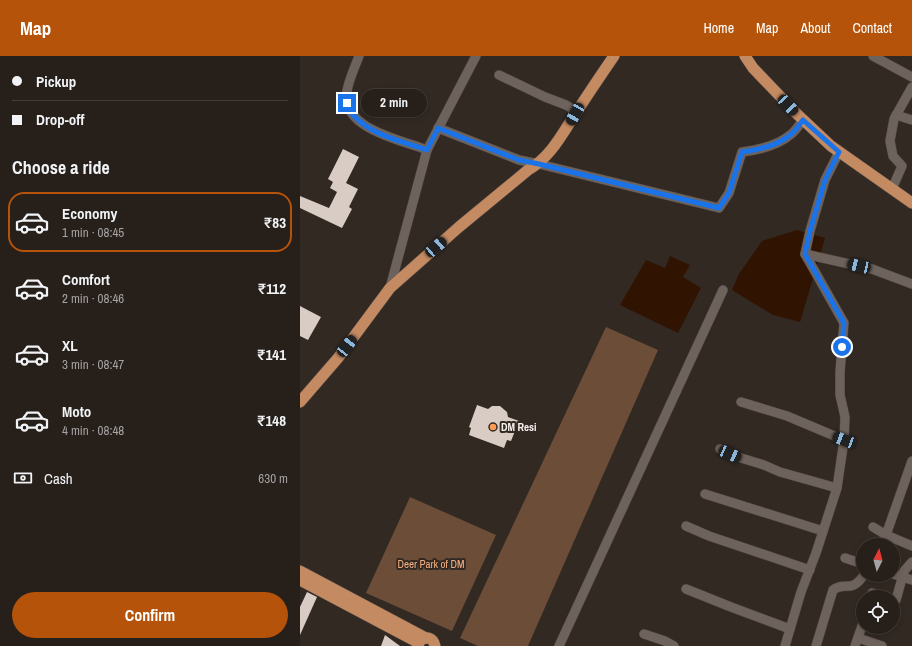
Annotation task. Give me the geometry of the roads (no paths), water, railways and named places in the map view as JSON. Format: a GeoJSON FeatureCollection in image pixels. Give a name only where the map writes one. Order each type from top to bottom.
{"type":"FeatureCollection","features":[{"type":"Feature","properties":{"kind":"main road"},"geometry":{"type":"LineString","coordinates":[[300,402],[338,358],[390,288],[465,222],[528,170],[539,164],[562,137],[575,114],[614,56]]}},
{"type":"Feature","properties":{"kind":"main road"},"geometry":{"type":"LineString","coordinates":[[745,56],[753,68],[803,120],[839,152],[912,203]]}},
{"type":"Feature","properties":{"kind":"main road"},"geometry":{"type":"LineString","coordinates":[[300,571],[427,643]]}},
{"type":"Feature","properties":{"kind":"main road"},"geometry":{"type":"LineString","coordinates":[[300,580],[427,643],[445,646]]}},
{"type":"Feature","properties":{"kind":"street"},"geometry":{"type":"LineString","coordinates":[[359,56],[346,92],[347,103],[353,116],[366,126],[391,139],[427,150]]}},
{"type":"Feature","properties":{"kind":"street"},"geometry":{"type":"LineString","coordinates":[[390,288],[427,150],[476,56]]}},
{"type":"Feature","properties":{"kind":"street"},"geometry":{"type":"LineString","coordinates":[[873,56],[912,77]]}},
{"type":"Feature","properties":{"kind":"street"},"geometry":{"type":"LineString","coordinates":[[499,75],[545,97],[566,105],[571,108],[575,114]]}},
{"type":"Feature","properties":{"kind":"street"},"geometry":{"type":"LineString","coordinates":[[892,189],[902,166],[893,156],[890,140],[894,119],[912,88]]}},
{"type":"Feature","properties":{"kind":"street"},"geometry":{"type":"LineString","coordinates":[[896,115],[912,120]]}},
{"type":"Feature","properties":{"kind":"street"},"geometry":{"type":"LineString","coordinates":[[438,128],[519,160],[719,208],[729,193],[742,152],[761,150],[777,142],[790,135],[803,120]]}},
{"type":"Feature","properties":{"kind":"street"},"geometry":{"type":"LineString","coordinates":[[785,646],[801,592],[810,570],[837,488],[844,440],[845,417],[840,395],[840,372],[844,323],[805,254],[825,180],[839,152]]}},
{"type":"Feature","properties":{"kind":"street"},"geometry":{"type":"LineString","coordinates":[[805,254],[872,269],[912,284]]}},
{"type":"Feature","properties":{"kind":"street"},"geometry":{"type":"LineString","coordinates":[[559,646],[723,290]]}},
{"type":"Feature","properties":{"kind":"street"},"geometry":{"type":"LineString","coordinates":[[741,402],[787,416],[844,440]]}},
{"type":"Feature","properties":{"kind":"street"},"geometry":{"type":"LineString","coordinates":[[720,449],[780,472],[837,488]]}},
{"type":"Feature","properties":{"kind":"street"},"geometry":{"type":"LineString","coordinates":[[884,538],[912,460]]}},
{"type":"Feature","properties":{"kind":"street"},"geometry":{"type":"LineString","coordinates":[[705,494],[823,531]]}},
{"type":"Feature","properties":{"kind":"street"},"geometry":{"type":"LineString","coordinates":[[686,526],[709,536],[810,570]]}},
{"type":"Feature","properties":{"kind":"street"},"geometry":{"type":"LineString","coordinates":[[873,527],[886,535],[912,546]]}},
{"type":"Feature","properties":{"kind":"street"},"geometry":{"type":"LineString","coordinates":[[845,558],[856,562]]}},
{"type":"Feature","properties":{"kind":"street"},"geometry":{"type":"LineString","coordinates":[[900,574],[912,562]]}},
{"type":"Feature","properties":{"kind":"street"},"geometry":{"type":"LineString","coordinates":[[900,576],[912,580]]}},
{"type":"Feature","properties":{"kind":"street"},"geometry":{"type":"LineString","coordinates":[[816,646],[833,590],[837,587],[854,586],[859,582]]}},
{"type":"Feature","properties":{"kind":"street"},"geometry":{"type":"LineString","coordinates":[[686,589],[790,628]]}},
{"type":"Feature","properties":{"kind":"street"},"geometry":{"type":"LineString","coordinates":[[644,634],[665,641],[674,646]]}},
{"type":"Feature","properties":{"kind":"street"},"geometry":{"type":"LineString","coordinates":[[856,642],[882,646]]}},
{"type":"Feature","properties":{"kind":"place","name":"DM Resi"},"geometry":{"type":"Point","coordinates":[493,427]}},
{"type":"Feature","properties":{"kind":"park label","name":"Deer Park of DM"},"geometry":{"type":"Point","coordinates":[431,564]}}]}
